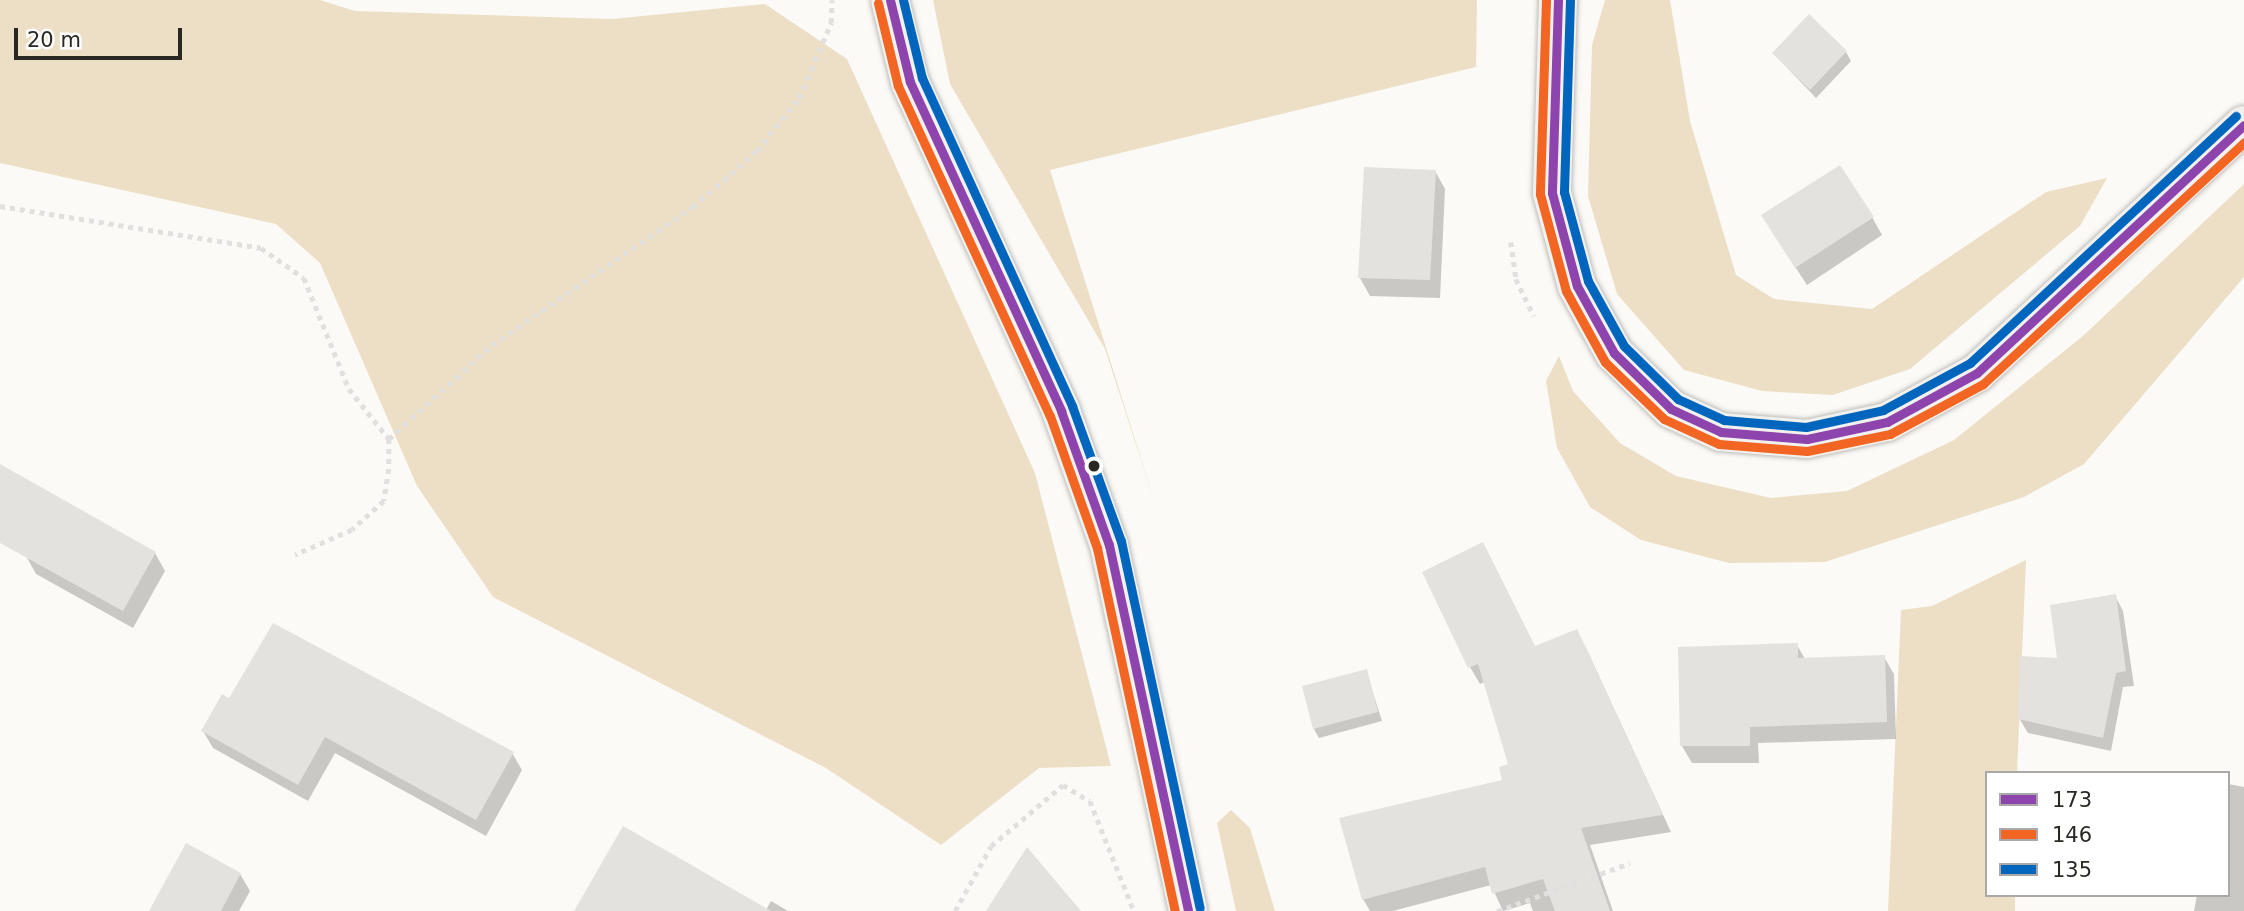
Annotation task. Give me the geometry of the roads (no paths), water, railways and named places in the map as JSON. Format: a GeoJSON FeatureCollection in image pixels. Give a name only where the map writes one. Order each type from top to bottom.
{"type":"FeatureCollection","features":[{"type":"Feature","properties":{"kind":"street"},"geometry":{"type":"LineString","coordinates":[[890,0],[910,82],[1061,411],[1109,545],[1188,911]]}},
{"type":"Feature","properties":{"kind":"street"},"geometry":{"type":"LineString","coordinates":[[1558,0],[1552,193],[1577,286],[1614,353],[1671,409],[1721,432],[1807,439],[1887,422],[1977,373],[2244,125]]}}]}
